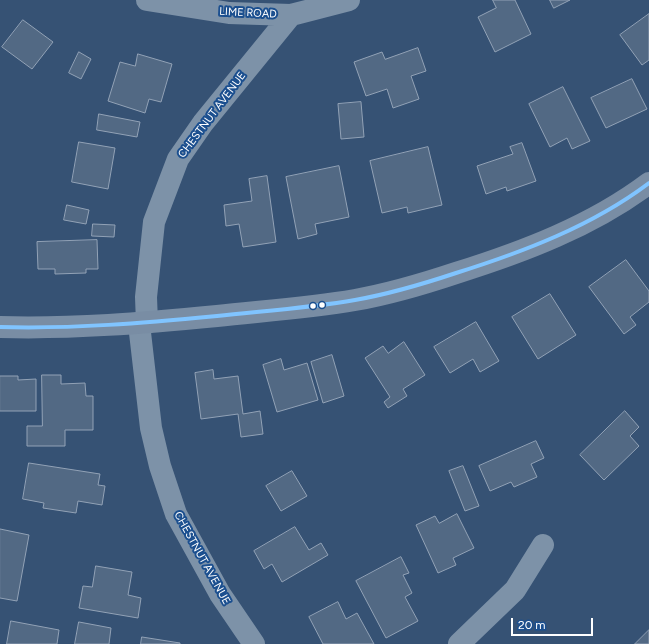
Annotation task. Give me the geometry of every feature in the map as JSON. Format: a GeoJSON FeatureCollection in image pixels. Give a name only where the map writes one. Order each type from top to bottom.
{"type":"FeatureCollection","features":[{"type":"Feature","properties":{"kind":"street","name":"LIME ROAD"},"geometry":{"type":"LineString","coordinates":[[147,0],[229,13],[291,15],[349,0]]}},
{"type":"Feature","properties":{"kind":"street","name":"CHESTNUT AVENUE"},"geometry":{"type":"LineString","coordinates":[[254,644],[220,594],[176,514],[160,466],[151,428],[143,324],[154,222],[178,160],[203,123],[291,15]]}},
{"type":"Feature","properties":{"kind":"street"},"geometry":{"type":"LineString","coordinates":[[0,327],[44,328],[143,324],[318,306],[357,299],[414,286],[497,260],[563,234],[629,199],[649,183]]}},
{"type":"Feature","properties":{"kind":"street"},"geometry":{"type":"LineString","coordinates":[[459,644],[515,590],[543,546]]}},
{"type":"Feature","properties":{"kind":"building"},"geometry":{"type":"Polygon","coordinates":[[[493,0],[515,0],[531,34],[495,52],[478,17],[496,8],[493,0]]]}},
{"type":"Feature","properties":{"kind":"building"},"geometry":{"type":"Polygon","coordinates":[[[550,0],[570,0],[554,8],[550,0]]]}},
{"type":"Feature","properties":{"kind":"building"},"geometry":{"type":"Polygon","coordinates":[[[649,14],[649,60],[642,65],[620,35],[649,14]]]}},
{"type":"Feature","properties":{"kind":"building"},"geometry":{"type":"Polygon","coordinates":[[[23,20],[53,42],[32,69],[2,47],[23,20]]]}},
{"type":"Feature","properties":{"kind":"building"},"geometry":{"type":"Polygon","coordinates":[[[418,48],[426,71],[411,76],[419,99],[393,108],[387,89],[366,96],[354,62],[382,52],[385,59],[418,48]]]}},
{"type":"Feature","properties":{"kind":"building"},"geometry":{"type":"Polygon","coordinates":[[[79,52],[91,59],[81,79],[69,73],[79,52]]]}},
{"type":"Feature","properties":{"kind":"building"},"geometry":{"type":"Polygon","coordinates":[[[138,54],[172,64],[161,102],[149,99],[145,113],[108,101],[120,62],[135,66],[138,54]]]}},
{"type":"Feature","properties":{"kind":"building"},"geometry":{"type":"Polygon","coordinates":[[[632,79],[647,109],[606,128],[591,98],[632,79]]]}},
{"type":"Feature","properties":{"kind":"building"},"geometry":{"type":"Polygon","coordinates":[[[563,87],[590,141],[572,149],[567,138],[550,147],[529,104],[563,87]]]}},
{"type":"Feature","properties":{"kind":"building"},"geometry":{"type":"Polygon","coordinates":[[[361,102],[364,137],[341,139],[338,104],[361,102]]]}},
{"type":"Feature","properties":{"kind":"building"},"geometry":{"type":"Polygon","coordinates":[[[99,114],[140,122],[137,137],[97,130],[99,114]]]}},
{"type":"Feature","properties":{"kind":"building"},"geometry":{"type":"Polygon","coordinates":[[[79,142],[115,148],[108,189],[72,182],[79,142]]]}},
{"type":"Feature","properties":{"kind":"building"},"geometry":{"type":"Polygon","coordinates":[[[522,143],[536,181],[507,191],[506,187],[486,194],[477,166],[513,154],[510,147],[522,143]]]}},
{"type":"Feature","properties":{"kind":"building"},"geometry":{"type":"Polygon","coordinates":[[[428,147],[442,205],[408,213],[407,207],[382,213],[370,161],[428,147]]]}},
{"type":"Feature","properties":{"kind":"building"},"geometry":{"type":"Polygon","coordinates":[[[339,166],[349,217],[315,224],[317,234],[298,239],[286,177],[339,166]]]}},
{"type":"Feature","properties":{"kind":"building"},"geometry":{"type":"Polygon","coordinates":[[[267,176],[276,242],[243,247],[239,224],[226,226],[224,205],[252,201],[249,179],[267,176]]]}},
{"type":"Feature","properties":{"kind":"building"},"geometry":{"type":"Polygon","coordinates":[[[67,205],[89,210],[86,224],[64,220],[67,205]]]}},
{"type":"Feature","properties":{"kind":"building"},"geometry":{"type":"Polygon","coordinates":[[[93,224],[115,225],[114,237],[92,236],[93,224]]]}},
{"type":"Feature","properties":{"kind":"building"},"geometry":{"type":"Polygon","coordinates":[[[97,240],[98,269],[86,269],[86,273],[55,274],[55,269],[38,269],[37,242],[97,240]]]}},
{"type":"Feature","properties":{"kind":"building"},"geometry":{"type":"Polygon","coordinates":[[[626,260],[649,291],[649,302],[630,317],[636,325],[624,334],[589,287],[626,260]]]}},
{"type":"Feature","properties":{"kind":"building"},"geometry":{"type":"Polygon","coordinates":[[[550,294],[576,335],[538,359],[512,317],[550,294]]]}},
{"type":"Feature","properties":{"kind":"building"},"geometry":{"type":"Polygon","coordinates":[[[476,322],[499,361],[480,372],[473,359],[450,373],[434,347],[476,322]]]}},
{"type":"Feature","properties":{"kind":"building"},"geometry":{"type":"Polygon","coordinates":[[[404,342],[425,375],[403,389],[407,396],[388,408],[384,402],[390,397],[365,358],[383,346],[388,353],[404,342]]]}},
{"type":"Feature","properties":{"kind":"building"},"geometry":{"type":"Polygon","coordinates":[[[332,355],[344,396],[323,403],[311,362],[332,355]]]}},
{"type":"Feature","properties":{"kind":"building"},"geometry":{"type":"Polygon","coordinates":[[[281,359],[284,370],[307,363],[318,400],[277,412],[263,365],[281,359]]]}},
{"type":"Feature","properties":{"kind":"building"},"geometry":{"type":"Polygon","coordinates":[[[213,370],[214,379],[238,376],[243,414],[260,411],[263,434],[241,437],[238,414],[201,419],[195,373],[213,370]]]}},
{"type":"Feature","properties":{"kind":"building"},"geometry":{"type":"Polygon","coordinates":[[[42,375],[61,375],[61,384],[85,383],[86,396],[93,396],[93,430],[65,430],[65,446],[27,446],[27,426],[42,426],[42,375]]]}},
{"type":"Feature","properties":{"kind":"building"},"geometry":{"type":"Polygon","coordinates":[[[0,376],[18,376],[18,380],[36,379],[36,411],[0,411],[0,376]]]}},
{"type":"Feature","properties":{"kind":"building"},"geometry":{"type":"Polygon","coordinates":[[[625,411],[639,427],[630,436],[639,446],[604,480],[580,455],[625,411]]]}},
{"type":"Feature","properties":{"kind":"building"},"geometry":{"type":"Polygon","coordinates":[[[536,441],[544,458],[531,464],[537,477],[514,487],[511,482],[490,491],[479,466],[536,441]]]}},
{"type":"Feature","properties":{"kind":"building"},"geometry":{"type":"Polygon","coordinates":[[[29,463],[100,474],[98,485],[105,486],[102,505],[78,501],[76,513],[43,508],[44,503],[23,499],[29,463]]]}},
{"type":"Feature","properties":{"kind":"building"},"geometry":{"type":"Polygon","coordinates":[[[463,466],[479,506],[465,511],[449,471],[463,466]]]}},
{"type":"Feature","properties":{"kind":"building"},"geometry":{"type":"Polygon","coordinates":[[[292,471],[307,496],[281,511],[266,486],[292,471]]]}},
{"type":"Feature","properties":{"kind":"building"},"geometry":{"type":"Polygon","coordinates":[[[457,514],[474,548],[453,558],[456,565],[438,573],[416,525],[435,516],[439,523],[457,514]]]}},
{"type":"Feature","properties":{"kind":"building"},"geometry":{"type":"Polygon","coordinates":[[[295,527],[309,550],[321,543],[328,555],[282,582],[272,564],[264,569],[254,551],[295,527]]]}},
{"type":"Feature","properties":{"kind":"building"},"geometry":{"type":"Polygon","coordinates":[[[0,529],[29,535],[17,601],[0,598],[0,529]]]}},
{"type":"Feature","properties":{"kind":"building"},"geometry":{"type":"Polygon","coordinates":[[[401,557],[409,573],[403,575],[412,593],[405,597],[418,621],[386,638],[356,581],[401,557]]]}},
{"type":"Feature","properties":{"kind":"building"},"geometry":{"type":"Polygon","coordinates":[[[96,566],[132,572],[128,595],[141,598],[138,618],[79,608],[83,586],[92,587],[96,566]]]}},
{"type":"Feature","properties":{"kind":"building"},"geometry":{"type":"Polygon","coordinates":[[[338,602],[346,619],[357,613],[374,644],[323,644],[309,617],[338,602]]]}},
{"type":"Feature","properties":{"kind":"building"},"geometry":{"type":"Polygon","coordinates":[[[11,621],[59,630],[57,644],[7,644],[11,621]]]}},
{"type":"Feature","properties":{"kind":"building"},"geometry":{"type":"Polygon","coordinates":[[[79,622],[111,628],[109,644],[75,644],[79,622]]]}},
{"type":"Feature","properties":{"kind":"building"},"geometry":{"type":"Polygon","coordinates":[[[649,630],[649,644],[635,644],[649,630]]]}},
{"type":"Feature","properties":{"kind":"building"},"geometry":{"type":"Polygon","coordinates":[[[142,637],[180,643],[180,644],[141,644],[142,637]]]}},
{"type":"Feature","properties":{"kind":"transit line"},"geometry":{"type":"LineString","coordinates":[[0,327],[81,326],[163,321],[338,303],[380,295],[444,277],[531,247],[581,225],[627,198],[649,183]]}}]}
